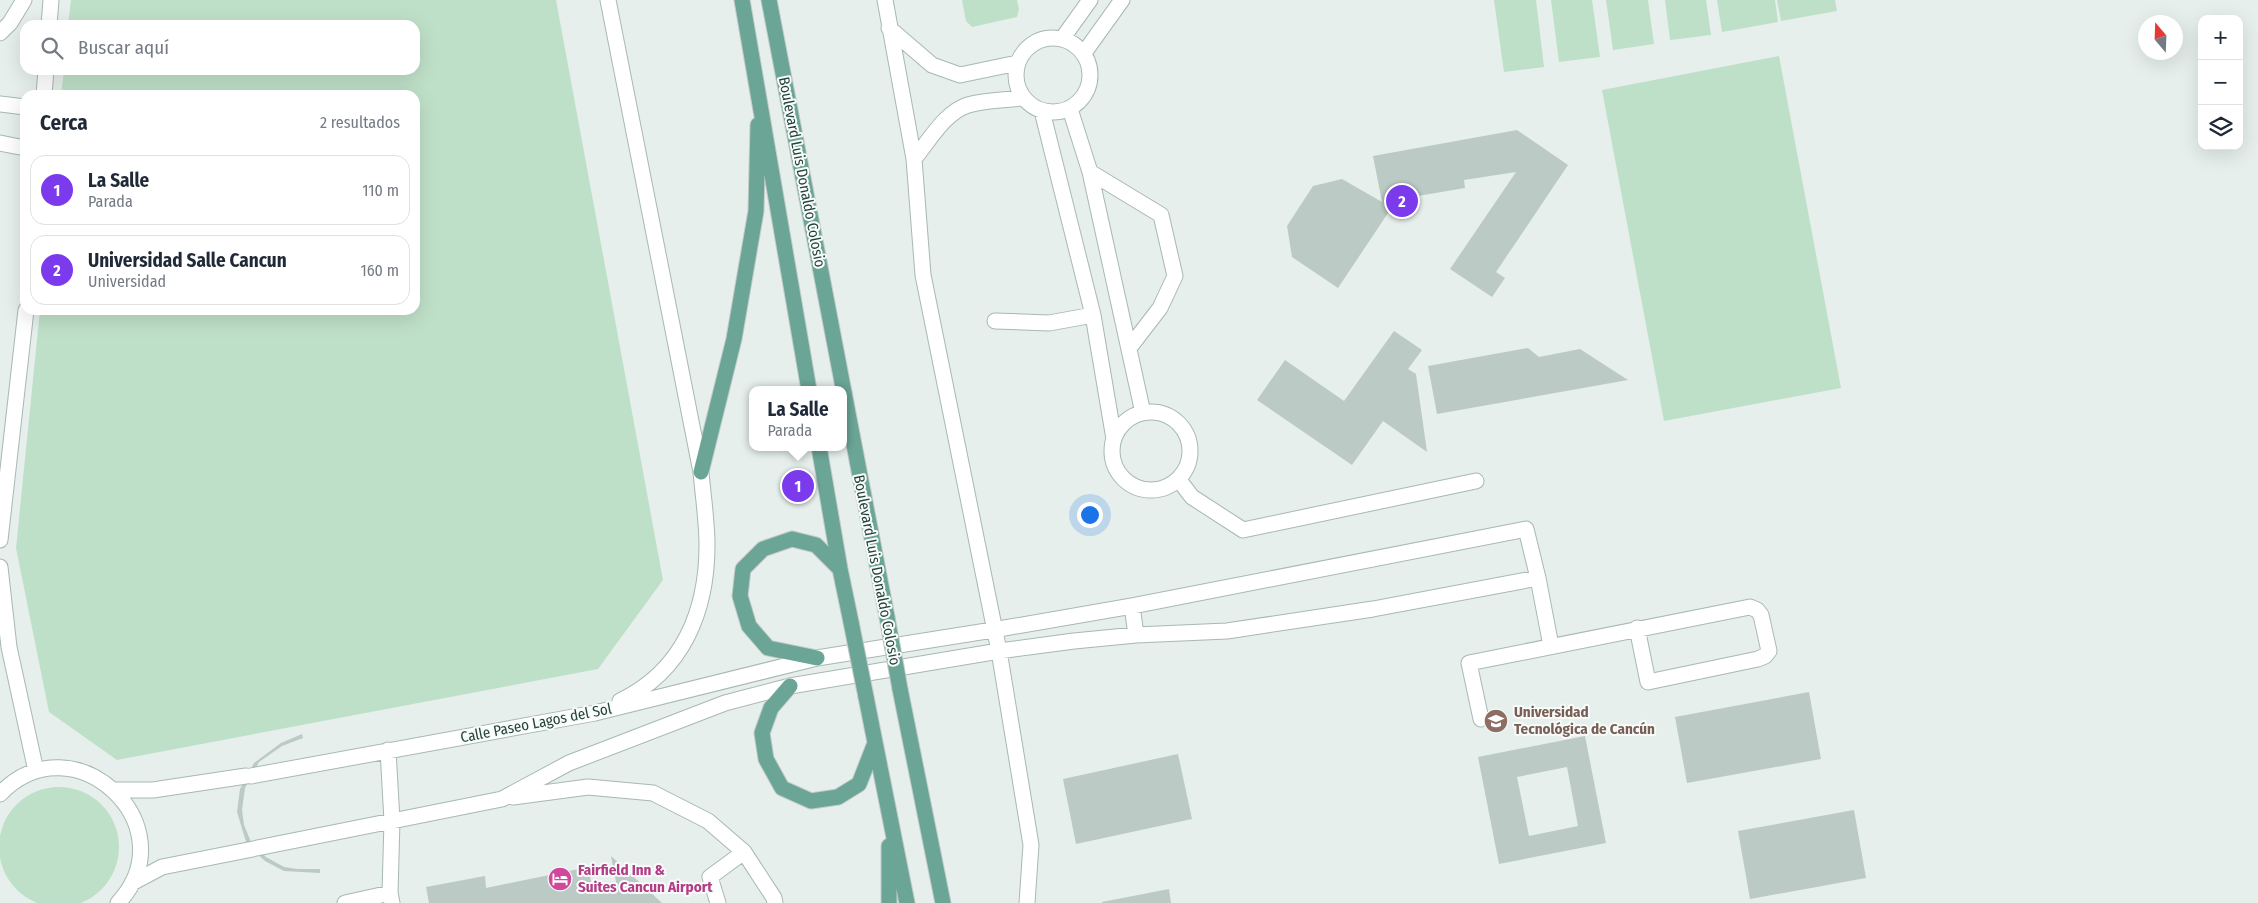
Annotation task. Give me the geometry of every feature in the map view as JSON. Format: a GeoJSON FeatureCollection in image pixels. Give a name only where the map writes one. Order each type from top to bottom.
{"type":"FeatureCollection","features":[{"type":"Feature","properties":{"kind":"main road","name":"Boulevard Luis Donaldo Colosio"},"geometry":{"type":"LineString","coordinates":[[742,0],[808,386]]}},
{"type":"Feature","properties":{"kind":"main road","name":"Boulevard Luis Donaldo Colosio"},"geometry":{"type":"LineString","coordinates":[[769,0],[843,386]]}},
{"type":"Feature","properties":{"kind":"main road"},"geometry":{"type":"LineString","coordinates":[[701,472],[734,338],[756,211],[759,91]]}},
{"type":"Feature","properties":{"kind":"main road","name":"Boulevard Luis Donaldo Colosio"},"geometry":{"type":"LineString","coordinates":[[847,408],[943,903]]}},
{"type":"Feature","properties":{"kind":"main road"},"geometry":{"type":"LineString","coordinates":[[820,451],[840,570],[907,903]]}},
{"type":"Feature","properties":{"kind":"main road"},"geometry":{"type":"LineString","coordinates":[[817,658],[768,648],[749,626],[740,596],[743,569],[763,548],[792,539],[816,545],[840,570]]}},
{"type":"Feature","properties":{"kind":"main road"},"geometry":{"type":"LineString","coordinates":[[790,686],[771,708],[762,733],[766,759],[782,788],[811,801],[838,797],[859,784],[875,744]]}},
{"type":"Feature","properties":{"kind":"main road"},"geometry":{"type":"LineString","coordinates":[[888,812],[889,903]]}},
{"type":"Feature","properties":{"kind":"street"},"geometry":{"type":"LineString","coordinates":[[0,33],[10,23],[24,0]]}},
{"type":"Feature","properties":{"kind":"street"},"geometry":{"type":"LineString","coordinates":[[49,20],[51,0]]}},
{"type":"Feature","properties":{"kind":"street"},"geometry":{"type":"LineString","coordinates":[[594,713],[634,694],[666,668],[689,637],[703,593],[707,545],[701,472],[608,0]]}},
{"type":"Feature","properties":{"kind":"street"},"geometry":{"type":"LineString","coordinates":[[885,0],[914,159],[923,275],[993,630],[999,651],[1031,845],[1027,903]]}},
{"type":"Feature","properties":{"kind":"street"},"geometry":{"type":"LineString","coordinates":[[1062,38],[1090,0]]}},
{"type":"Feature","properties":{"kind":"street"},"geometry":{"type":"LineString","coordinates":[[1084,53],[1122,0]]}},
{"type":"Feature","properties":{"kind":"street"},"geometry":{"type":"LineString","coordinates":[[889,28],[932,65],[960,75],[1017,62]]}},
{"type":"Feature","properties":{"kind":"street"},"geometry":{"type":"LineString","coordinates":[[1062,38],[1078,46],[1084,53],[1090,65],[1091,78],[1084,96],[1070,109],[1052,113],[1042,111],[1031,106],[1022,98],[1017,87],[1015,75],[1017,62],[1022,53],[1040,40],[1062,38]]}},
{"type":"Feature","properties":{"kind":"street"},"geometry":{"type":"LineString","coordinates":[[44,90],[46,75]]}},
{"type":"Feature","properties":{"kind":"street"},"geometry":{"type":"LineString","coordinates":[[914,159],[946,120],[958,109],[969,104],[1022,98]]}},
{"type":"Feature","properties":{"kind":"street"},"geometry":{"type":"LineString","coordinates":[[0,104],[20,106]]}},
{"type":"Feature","properties":{"kind":"street"},"geometry":{"type":"LineString","coordinates":[[1070,109],[1090,172],[1143,413]]}},
{"type":"Feature","properties":{"kind":"street"},"geometry":{"type":"LineString","coordinates":[[1042,111],[1093,316],[1114,439],[1112,452],[1114,465],[1120,476],[1130,485],[1142,490],[1155,491],[1168,487],[1179,480],[1186,469],[1190,457],[1190,445],[1186,433],[1179,423],[1168,416],[1156,412],[1143,413],[1125,422],[1114,439]]}},
{"type":"Feature","properties":{"kind":"street"},"geometry":{"type":"LineString","coordinates":[[0,143],[20,147]]}},
{"type":"Feature","properties":{"kind":"street"},"geometry":{"type":"LineString","coordinates":[[1090,172],[1161,215],[1175,276],[1160,308],[1130,347]]}},
{"type":"Feature","properties":{"kind":"street"},"geometry":{"type":"LineString","coordinates":[[0,540],[25,315]]}},
{"type":"Feature","properties":{"kind":"street"},"geometry":{"type":"LineString","coordinates":[[995,321],[1049,323],[1093,316]]}},
{"type":"Feature","properties":{"kind":"street"},"geometry":{"type":"LineString","coordinates":[[1179,480],[1192,497],[1243,530],[1476,481]]}},
{"type":"Feature","properties":{"kind":"street","name":"Calle Paseo Lagos del Sol"},"geometry":{"type":"LineString","coordinates":[[115,790],[153,790],[249,776],[594,713],[817,658],[1132,606],[1526,529],[1538,578]]}},
{"type":"Feature","properties":{"kind":"street"},"geometry":{"type":"LineString","coordinates":[[0,567],[9,647],[36,771]]}},
{"type":"Feature","properties":{"kind":"street"},"geometry":{"type":"LineString","coordinates":[[502,799],[569,763],[725,703],[790,686],[999,651],[1136,635],[1227,631],[1373,609],[1538,578],[1551,646]]}},
{"type":"Feature","properties":{"kind":"street"},"geometry":{"type":"LineString","coordinates":[[1132,606],[1136,635]]}},
{"type":"Feature","properties":{"kind":"street"},"geometry":{"type":"LineString","coordinates":[[1480,718],[1469,662],[1637,628],[1750,607],[1757,610],[1761,615],[1769,651],[1765,656],[1758,659],[1648,682],[1637,628]]}},
{"type":"Feature","properties":{"kind":"street"},"geometry":{"type":"LineString","coordinates":[[345,903],[391,898],[392,821],[388,750]]}},
{"type":"Feature","properties":{"kind":"street"},"geometry":{"type":"LineString","coordinates":[[0,794],[21,778],[36,771],[53,768],[70,769],[86,773],[102,780],[115,790],[126,803],[134,818],[139,834],[140,851],[138,867],[132,883],[118,903]]}},
{"type":"Feature","properties":{"kind":"street"},"geometry":{"type":"LineString","coordinates":[[132,883],[162,867],[502,799],[588,787],[653,793],[708,821],[744,852],[775,903]]}},
{"type":"Feature","properties":{"kind":"street"},"geometry":{"type":"LineString","coordinates":[[718,903],[710,876],[744,852]]}},
{"type":"Feature","properties":{"kind":"green space"},"geometry":{"type":"Polygon","coordinates":[[[71,0],[556,0],[663,580],[598,669],[117,760],[49,712],[16,548],[39,315],[420,315],[420,90],[62,90],[63,75],[420,75],[420,20],[69,20],[71,0]]]}},
{"type":"Feature","properties":{"kind":"green space"},"geometry":{"type":"Polygon","coordinates":[[[962,0],[1017,0],[1019,9],[1017,17],[972,27],[966,21],[962,0]]]}},
{"type":"Feature","properties":{"kind":"green space"},"geometry":{"type":"Polygon","coordinates":[[[1494,0],[1536,0],[1544,67],[1504,72],[1494,0]]]}},
{"type":"Feature","properties":{"kind":"green space"},"geometry":{"type":"Polygon","coordinates":[[[1551,0],[1592,0],[1600,57],[1559,62],[1551,0]]]}},
{"type":"Feature","properties":{"kind":"green space"},"geometry":{"type":"Polygon","coordinates":[[[1606,0],[1648,0],[1654,44],[1613,50],[1606,0]]]}},
{"type":"Feature","properties":{"kind":"green space"},"geometry":{"type":"Polygon","coordinates":[[[1665,0],[1706,0],[1711,35],[1670,40],[1665,0]]]}},
{"type":"Feature","properties":{"kind":"green space"},"geometry":{"type":"Polygon","coordinates":[[[1717,0],[1775,0],[1778,22],[1722,32],[1717,0]]]}},
{"type":"Feature","properties":{"kind":"green space"},"geometry":{"type":"Polygon","coordinates":[[[1777,0],[1835,0],[1837,11],[1781,21],[1777,0]]]}},
{"type":"Feature","properties":{"kind":"green space"},"geometry":{"type":"Polygon","coordinates":[[[1779,56],[1841,388],[1664,421],[1602,90],[1779,56]]]}},
{"type":"Feature","properties":{"kind":"green space"},"geometry":{"type":"Polygon","coordinates":[[[47,788],[71,788],[93,797],[109,813],[118,835],[118,859],[109,881],[93,897],[78,904],[40,904],[25,897],[9,881],[0,859],[0,835],[9,813],[25,797],[47,788]]]}},
{"type":"Feature","properties":{"kind":"building"},"geometry":{"type":"Polygon","coordinates":[[[1517,130],[1568,165],[1496,272],[1505,278],[1492,297],[1450,269],[1516,172],[1464,180],[1465,188],[1388,201],[1390,210],[1338,288],[1292,257],[1287,226],[1313,186],[1342,179],[1382,202],[1373,156],[1517,130]]]}},
{"type":"Feature","properties":{"kind":"building"},"geometry":{"type":"Polygon","coordinates":[[[1394,331],[1422,350],[1408,369],[1416,374],[1427,452],[1383,421],[1352,465],[1257,400],[1285,360],[1344,401],[1394,331]]]}},
{"type":"Feature","properties":{"kind":"building"},"geometry":{"type":"Polygon","coordinates":[[[1528,348],[1539,357],[1580,349],[1628,380],[1437,414],[1428,366],[1528,348]]]}},
{"type":"Feature","properties":{"kind":"building"},"geometry":{"type":"Polygon","coordinates":[[[1809,692],[1821,759],[1687,783],[1675,717],[1809,692]]]}},
{"type":"Feature","properties":{"kind":"building"},"geometry":{"type":"Polygon","coordinates":[[[302,734],[303,738],[282,746],[259,762],[245,788],[242,810],[244,825],[251,842],[266,857],[284,867],[320,869],[320,873],[284,871],[265,861],[247,845],[237,812],[240,789],[254,763],[281,743],[302,734]]]}},
{"type":"Feature","properties":{"kind":"building"},"geometry":{"type":"Polygon","coordinates":[[[1585,736],[1606,843],[1499,864],[1478,757],[1585,736]],[[1567,767],[1517,777],[1529,836],[1578,826],[1567,767]]]}},
{"type":"Feature","properties":{"kind":"building"},"geometry":{"type":"Polygon","coordinates":[[[1178,754],[1192,819],[1076,844],[1063,779],[1178,754]]]}},
{"type":"Feature","properties":{"kind":"building"},"geometry":{"type":"Polygon","coordinates":[[[1854,810],[1866,878],[1750,899],[1738,831],[1854,810]]]}},
{"type":"Feature","properties":{"kind":"building","name":"Fairfield Inn & Suites Cancun Airport"},"geometry":{"type":"Polygon","coordinates":[[[611,856],[662,903],[429,903],[426,887],[485,876],[486,888],[588,867],[592,886],[616,882],[611,856]]]}},
{"type":"Feature","properties":{"kind":"building"},"geometry":{"type":"Polygon","coordinates":[[[1169,889],[1171,903],[1102,903],[1102,902],[1169,889]]]}},
{"type":"Feature","properties":{"kind":"place","name":"Universidad Salle Cancun"},"geometry":{"type":"Point","coordinates":[1402,201]}},
{"type":"Feature","properties":{"kind":"place","name":"La Salle"},"geometry":{"type":"Point","coordinates":[798,486]}},
{"type":"Feature","properties":{"kind":"place","name":"Universidad Tecnológica de Cancún"},"geometry":{"type":"Point","coordinates":[1496,721]}},
{"type":"Feature","properties":{"kind":"place","name":"Fairfield Inn & Suites Cancun Airport"},"geometry":{"type":"Point","coordinates":[560,879]}}]}
